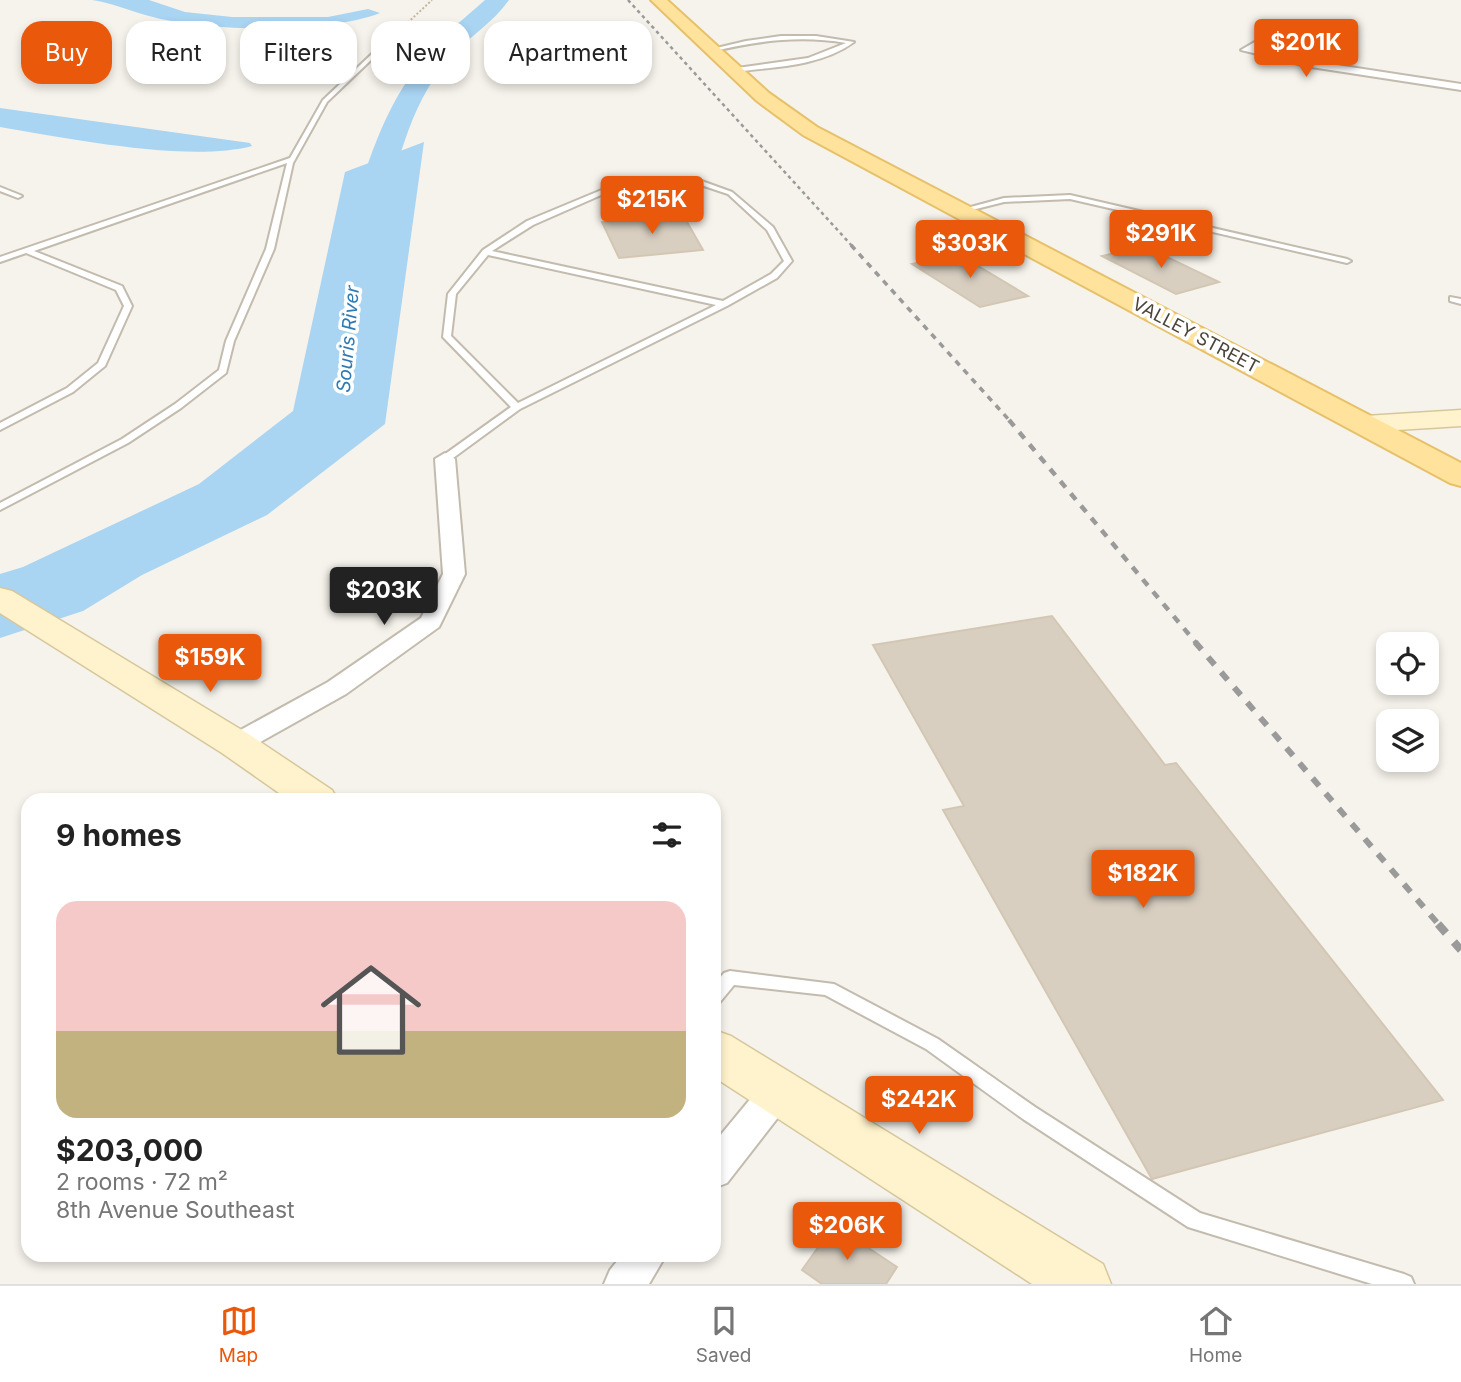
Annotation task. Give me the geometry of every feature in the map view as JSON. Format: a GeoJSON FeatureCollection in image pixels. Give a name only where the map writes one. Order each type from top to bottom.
{"type":"FeatureCollection","features":[{"type":"Feature","properties":{"kind":"main road","name":"VALLEY STREET"},"geometry":{"type":"LineString","coordinates":[[659,0],[732,70],[810,131],[1461,476]]}},
{"type":"Feature","properties":{"kind":"street"},"geometry":{"type":"LineString","coordinates":[[1291,24],[1246,50],[1311,64],[1461,88]]}},
{"type":"Feature","properties":{"kind":"street"},"geometry":{"type":"LineString","coordinates":[[1366,424],[1461,418]]}},
{"type":"Feature","properties":{"kind":"street"},"geometry":{"type":"LineString","coordinates":[[236,744],[337,688],[431,621],[454,574],[445,459]]}},
{"type":"Feature","properties":{"kind":"street"},"geometry":{"type":"LineString","coordinates":[[0,598],[236,744],[308,793]]}},
{"type":"Feature","properties":{"kind":"street"},"geometry":{"type":"LineString","coordinates":[[721,1055],[1083,1284]]}},
{"type":"Feature","properties":{"kind":"street"},"geometry":{"type":"LineString","coordinates":[[721,1162],[778,1091]]}},
{"type":"Feature","properties":{"kind":"street"},"geometry":{"type":"LineString","coordinates":[[624,1284],[641,1262]]}},
{"type":"Feature","properties":{"kind":"lane"},"geometry":{"type":"LineString","coordinates":[[711,50],[793,37],[830,37],[851,42],[841,49],[786,63],[732,70]]}},
{"type":"Feature","properties":{"kind":"lane"},"geometry":{"type":"LineString","coordinates":[[0,508],[125,442],[223,371],[230,341],[270,249],[293,159],[325,101],[371,57]]}},
{"type":"Feature","properties":{"kind":"lane"},"geometry":{"type":"LineString","coordinates":[[0,260],[293,159]]}},
{"type":"Feature","properties":{"kind":"lane"},"geometry":{"type":"LineString","coordinates":[[445,459],[517,407],[724,304],[774,276],[788,261],[770,229],[730,192],[696,181],[660,180],[606,190],[530,223],[486,252],[452,294],[447,337],[517,407]]}},
{"type":"Feature","properties":{"kind":"lane"},"geometry":{"type":"LineString","coordinates":[[0,190],[18,196]]}},
{"type":"Feature","properties":{"kind":"lane"},"geometry":{"type":"LineString","coordinates":[[960,211],[1004,200],[1070,197],[1347,261]]}},
{"type":"Feature","properties":{"kind":"lane"},"geometry":{"type":"LineString","coordinates":[[0,427],[70,390],[102,364],[128,306],[120,288],[27,251]]}},
{"type":"Feature","properties":{"kind":"lane"},"geometry":{"type":"LineString","coordinates":[[486,252],[724,304]]}},
{"type":"Feature","properties":{"kind":"lane"},"geometry":{"type":"LineString","coordinates":[[721,989],[730,978],[828,989],[932,1044],[1029,1113],[1195,1221],[1404,1284]]}},
{"type":"Feature","properties":{"kind":"path"},"geometry":{"type":"LineString","coordinates":[[409,21],[432,0]]}},
{"type":"Feature","properties":{"kind":"water"},"geometry":{"type":"Polygon","coordinates":[[[92,0],[149,0],[185,12],[232,17],[328,17],[368,9],[380,13],[351,21],[240,21],[240,28],[233,28],[226,27],[226,21],[173,21],[92,0]]]}},
{"type":"Feature","properties":{"kind":"water"},"geometry":{"type":"Polygon","coordinates":[[[0,108],[250,143],[252,146],[226,151],[195,152],[92,142],[0,127],[0,108]]]}},
{"type":"Feature","properties":{"kind":"water"},"geometry":{"type":"Polygon","coordinates":[[[424,142],[385,424],[267,515],[142,575],[83,611],[0,638],[0,574],[23,567],[199,484],[293,411],[345,172],[424,142]]]}},
{"type":"Feature","properties":{"kind":"building"},"geometry":{"type":"Polygon","coordinates":[[[683,215],[703,250],[619,258],[602,222],[683,215]]]}},
{"type":"Feature","properties":{"kind":"building"},"geometry":{"type":"Polygon","coordinates":[[[1144,246],[1219,282],[1176,294],[1102,256],[1144,246]]]}},
{"type":"Feature","properties":{"kind":"building"},"geometry":{"type":"Polygon","coordinates":[[[958,254],[1028,296],[980,307],[912,264],[958,254]]]}},
{"type":"Feature","properties":{"kind":"building"},"geometry":{"type":"Polygon","coordinates":[[[1052,616],[1165,765],[1176,763],[1443,1100],[1152,1179],[943,810],[964,806],[873,645],[1052,616]]]}},
{"type":"Feature","properties":{"kind":"building"},"geometry":{"type":"Polygon","coordinates":[[[834,1225],[897,1267],[886,1284],[822,1284],[802,1270],[834,1225]]]}},
{"type":"Feature","properties":{"kind":"waterway","name":"Souris River"},"geometry":{"type":"LineString","coordinates":[[365,229],[395,128],[414,90],[441,53],[498,0]]}},
{"type":"Feature","properties":{"kind":"railway"},"geometry":{"type":"LineString","coordinates":[[628,0],[853,247]]}},
{"type":"Feature","properties":{"kind":"railway"},"geometry":{"type":"LineString","coordinates":[[851,245],[1010,421]]}},
{"type":"Feature","properties":{"kind":"railway"},"geometry":{"type":"LineString","coordinates":[[1009,420],[1197,644]]}},
{"type":"Feature","properties":{"kind":"railway"},"geometry":{"type":"LineString","coordinates":[[1195,642],[1440,926]]}},
{"type":"Feature","properties":{"kind":"railway"},"geometry":{"type":"LineString","coordinates":[[1438,924],[1461,950]]}}]}
